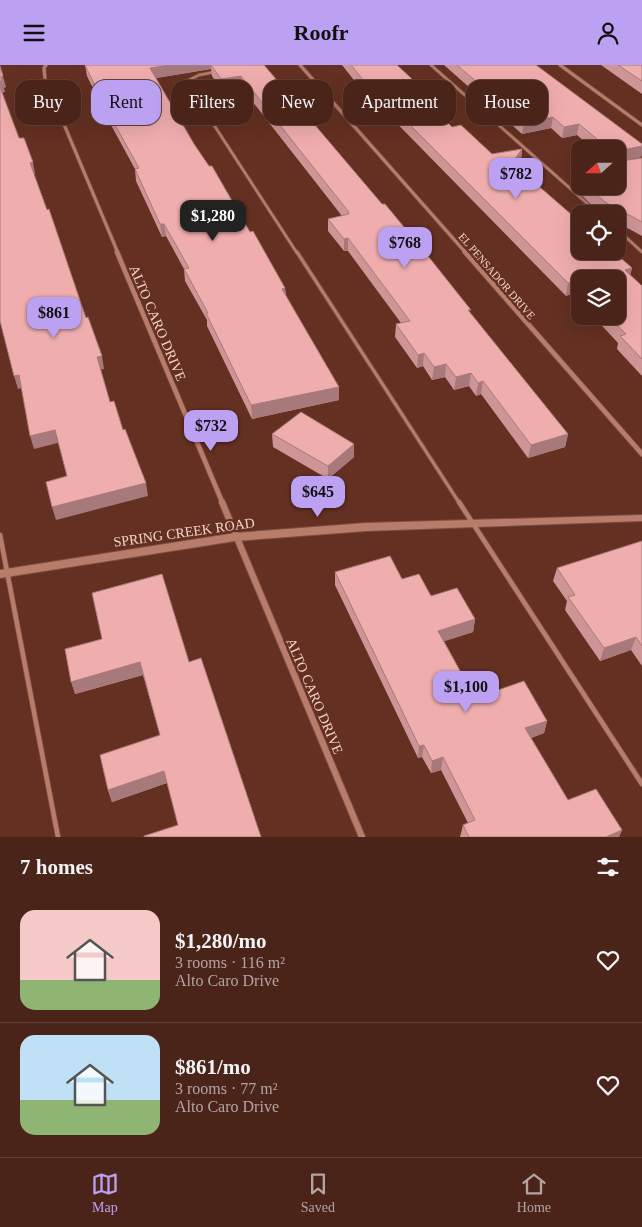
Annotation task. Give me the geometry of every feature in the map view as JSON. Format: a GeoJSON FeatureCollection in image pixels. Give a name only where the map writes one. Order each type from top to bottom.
{"type":"FeatureCollection","features":[{"type":"Feature","properties":{"kind":"street","name":"ALTO CARO DRIVE"},"geometry":{"type":"LineString","coordinates":[[46,65],[45,79],[362,837]]}},
{"type":"Feature","properties":{"kind":"street","name":"EL PENSADOR DRIVE"},"geometry":{"type":"LineString","coordinates":[[300,65],[642,454]]}},
{"type":"Feature","properties":{"kind":"street"},"geometry":{"type":"LineString","coordinates":[[560,65],[642,125]]}},
{"type":"Feature","properties":{"kind":"street","name":"SPRING CREEK ROAD"},"geometry":{"type":"LineString","coordinates":[[4,573],[235,537],[366,527],[642,517]]}},
{"type":"Feature","properties":{"kind":"lane"},"geometry":{"type":"LineString","coordinates":[[431,65],[589,205]]}},
{"type":"Feature","properties":{"kind":"lane"},"geometry":{"type":"LineString","coordinates":[[216,72],[192,77],[188,81],[188,85],[642,784]]}},
{"type":"Feature","properties":{"kind":"lane"},"geometry":{"type":"LineString","coordinates":[[626,237],[642,252]]}},
{"type":"Feature","properties":{"kind":"lane"},"geometry":{"type":"LineString","coordinates":[[0,535],[4,573],[58,837]]}},
{"type":"Feature","properties":{"kind":"building"},"geometry":{"type":"Polygon","coordinates":[[[85,65],[170,65],[150,68],[157,80],[92,80],[85,65]]]}},
{"type":"Feature","properties":{"kind":"building"},"geometry":{"type":"Polygon","coordinates":[[[211,65],[264,65],[277,80],[263,80],[263,104],[253,91],[253,80],[244,80],[241,76],[221,79],[211,65]]]}},
{"type":"Feature","properties":{"kind":"building"},"geometry":{"type":"Polygon","coordinates":[[[351,65],[397,65],[412,79],[405,80],[363,80],[351,65]]]}},
{"type":"Feature","properties":{"kind":"building"},"geometry":{"type":"Polygon","coordinates":[[[457,65],[536,65],[642,144],[642,146],[626,149],[626,140],[598,140],[579,124],[564,127],[553,117],[548,118],[548,80],[474,80],[457,65]]]}},
{"type":"Feature","properties":{"kind":"building"},"geometry":{"type":"Polygon","coordinates":[[[618,65],[642,65],[642,81],[618,65]]]}},
{"type":"Feature","properties":{"kind":"building"},"geometry":{"type":"Polygon","coordinates":[[[0,66],[3,76],[1,77],[2,81],[0,81],[0,66]]]}},
{"type":"Feature","properties":{"kind":"building"},"geometry":{"type":"Polygon","coordinates":[[[0,87],[19,138],[24,138],[33,162],[30,163],[47,210],[49,209],[86,318],[88,317],[102,356],[97,357],[110,402],[114,401],[123,430],[125,429],[146,483],[52,507],[46,482],[67,476],[55,430],[30,436],[19,375],[14,376],[0,321],[0,87]]]}},
{"type":"Feature","properties":{"kind":"building"},"geometry":{"type":"Polygon","coordinates":[[[161,87],[171,104],[171,125],[183,125],[209,166],[212,166],[250,232],[253,231],[285,288],[282,289],[339,387],[251,405],[206,313],[208,313],[184,269],[189,268],[164,224],[160,224],[135,169],[139,168],[115,125],[161,125],[161,87]]]}},
{"type":"Feature","properties":{"kind":"building"},"geometry":{"type":"Polygon","coordinates":[[[280,125],[315,125],[428,256],[471,310],[468,310],[568,434],[531,445],[483,381],[478,383],[471,373],[456,377],[446,364],[434,367],[424,353],[418,355],[396,324],[410,321],[348,238],[344,239],[328,219],[349,214],[280,125]]]}},
{"type":"Feature","properties":{"kind":"building"},"geometry":{"type":"Polygon","coordinates":[[[410,125],[450,125],[452,127],[461,125],[492,154],[522,149],[512,163],[571,214],[571,260],[623,260],[632,268],[625,270],[571,270],[571,282],[568,283],[410,125]]]}},
{"type":"Feature","properties":{"kind":"building"},"geometry":{"type":"Polygon","coordinates":[[[642,158],[642,222],[626,213],[626,205],[611,205],[597,195],[626,195],[626,160],[642,158]]]}},
{"type":"Feature","properties":{"kind":"building"},"geometry":{"type":"Polygon","coordinates":[[[626,271],[642,286],[642,359],[620,336],[626,334],[617,325],[626,325],[626,271]]]}},
{"type":"Feature","properties":{"kind":"building"},"geometry":{"type":"Polygon","coordinates":[[[301,412],[354,444],[328,466],[272,434],[301,412]]]}},
{"type":"Feature","properties":{"kind":"building"},"geometry":{"type":"Polygon","coordinates":[[[642,541],[642,646],[636,637],[604,648],[568,597],[575,595],[557,568],[642,541]]]}},
{"type":"Feature","properties":{"kind":"building"},"geometry":{"type":"Polygon","coordinates":[[[390,556],[402,579],[419,574],[431,596],[457,588],[475,619],[438,631],[475,698],[524,681],[547,721],[525,728],[568,800],[596,789],[622,830],[606,837],[469,837],[463,825],[475,820],[443,757],[432,761],[424,745],[419,746],[335,572],[390,556]]]}},
{"type":"Feature","properties":{"kind":"building"},"geometry":{"type":"Polygon","coordinates":[[[162,574],[189,662],[201,658],[261,837],[144,837],[178,825],[164,771],[108,790],[100,755],[160,735],[140,662],[71,682],[65,649],[102,639],[92,593],[162,574]]]}}]}
